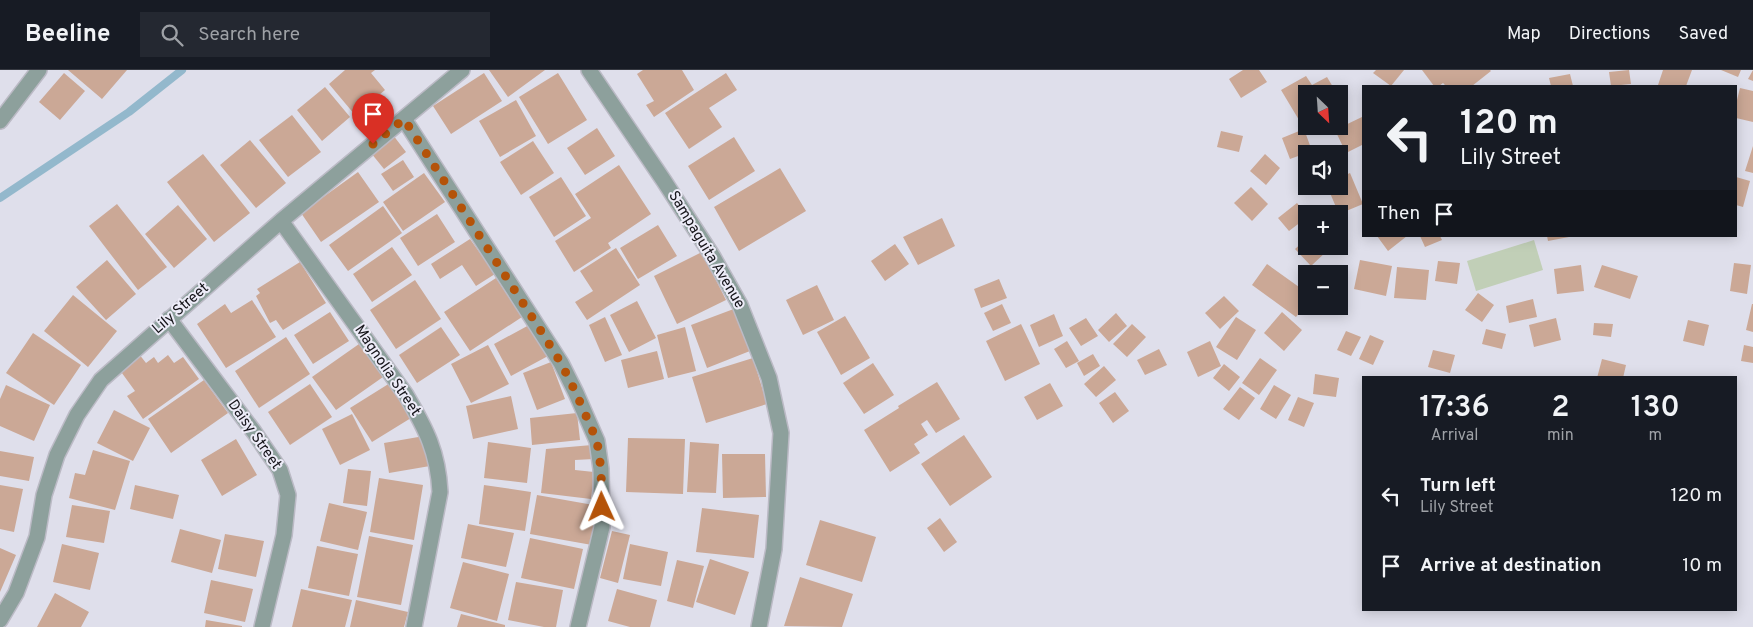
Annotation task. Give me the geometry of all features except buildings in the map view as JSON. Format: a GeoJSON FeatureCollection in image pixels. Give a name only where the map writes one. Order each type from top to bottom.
{"type":"FeatureCollection","features":[{"type":"Feature","properties":{"kind":"street"},"geometry":{"type":"LineString","coordinates":[[0,121],[39,70]]}},
{"type":"Feature","properties":{"kind":"street","name":"Lily Street"},"geometry":{"type":"LineString","coordinates":[[0,620],[16,593],[37,536],[44,496],[57,455],[77,415],[102,380],[282,221],[462,70]]}},
{"type":"Feature","properties":{"kind":"street","name":"Sampaguita Avenue"},"geometry":{"type":"LineString","coordinates":[[589,70],[713,257],[740,305],[769,378],[781,433],[774,549],[759,627]]}},
{"type":"Feature","properties":{"kind":"street"},"geometry":{"type":"LineString","coordinates":[[404,119],[561,363],[597,441],[601,469],[602,526],[578,627]]}},
{"type":"Feature","properties":{"kind":"street","name":"Magnolia Street"},"geometry":{"type":"LineString","coordinates":[[282,221],[406,395],[433,449],[439,470],[440,492],[414,627]]}},
{"type":"Feature","properties":{"kind":"street","name":"Daisy Street"},"geometry":{"type":"LineString","coordinates":[[169,319],[254,432],[280,470],[288,495],[284,535],[262,627]]}},
{"type":"Feature","properties":{"kind":"green space"},"geometry":{"type":"Polygon","coordinates":[[[1534,240],[1543,270],[1476,291],[1467,261],[1534,240]]]}},
{"type":"Feature","properties":{"kind":"waterway"},"geometry":{"type":"LineString","coordinates":[[0,198],[129,112],[182,70]]}},
{"type":"Feature","properties":{"kind":"route"},"geometry":{"type":"LineString","coordinates":[[373,144],[404,119],[521,299],[561,363],[597,441],[601,469],[602,507]]}}]}
